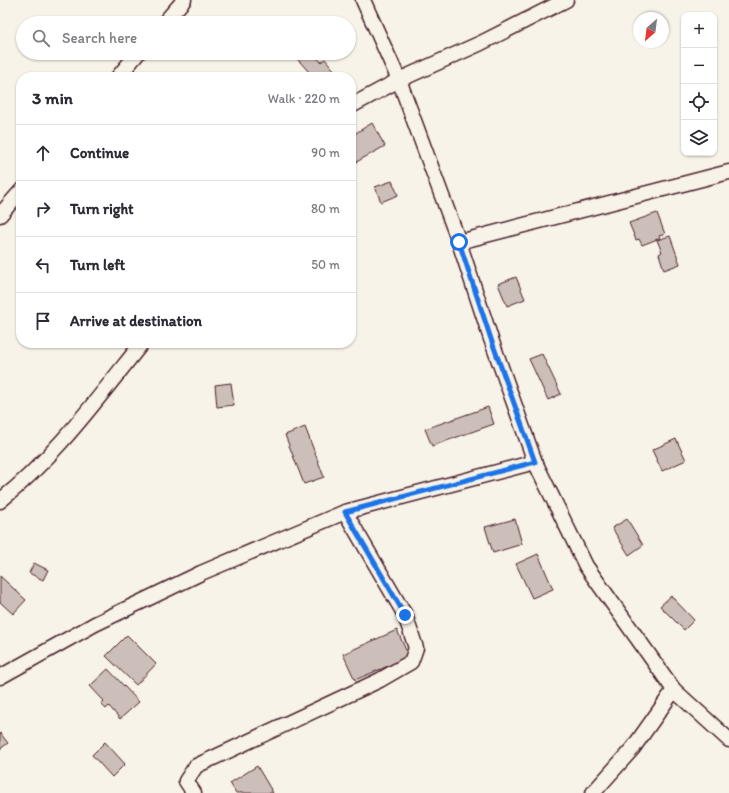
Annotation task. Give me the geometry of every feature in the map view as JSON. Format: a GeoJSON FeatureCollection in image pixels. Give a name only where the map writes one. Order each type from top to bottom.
{"type":"FeatureCollection","features":[{"type":"Feature","properties":{"kind":"street"},"geometry":{"type":"LineString","coordinates":[[170,16],[184,0]]}},
{"type":"Feature","properties":{"kind":"street"},"geometry":{"type":"LineString","coordinates":[[364,0],[399,80],[459,242],[491,339],[535,462],[586,566],[674,690],[729,740]]}},
{"type":"Feature","properties":{"kind":"street"},"geometry":{"type":"LineString","coordinates":[[356,103],[399,80],[481,43],[566,0]]}},
{"type":"Feature","properties":{"kind":"street"},"geometry":{"type":"LineString","coordinates":[[122,72],[132,60]]}},
{"type":"Feature","properties":{"kind":"street"},"geometry":{"type":"LineString","coordinates":[[459,242],[729,172]]}},
{"type":"Feature","properties":{"kind":"street"},"geometry":{"type":"LineString","coordinates":[[0,215],[16,197]]}},
{"type":"Feature","properties":{"kind":"street"},"geometry":{"type":"LineString","coordinates":[[0,501],[22,483],[51,454],[138,348]]}},
{"type":"Feature","properties":{"kind":"street"},"geometry":{"type":"LineString","coordinates":[[0,677],[95,624],[137,603],[201,573],[345,512],[535,462]]}},
{"type":"Feature","properties":{"kind":"street"},"geometry":{"type":"LineString","coordinates":[[194,793],[186,781],[196,766],[380,680],[411,662],[416,648],[405,615],[345,512]]}},
{"type":"Feature","properties":{"kind":"street"},"geometry":{"type":"LineString","coordinates":[[593,793],[633,748],[674,690]]}},
{"type":"Feature","properties":{"kind":"building"},"geometry":{"type":"Polygon","coordinates":[[[298,60],[319,60],[321,62],[326,60],[336,72],[309,72],[298,60]]]}},
{"type":"Feature","properties":{"kind":"building"},"geometry":{"type":"Polygon","coordinates":[[[372,123],[385,146],[356,162],[356,133],[372,123]]]}},
{"type":"Feature","properties":{"kind":"building"},"geometry":{"type":"Polygon","coordinates":[[[392,181],[398,195],[381,202],[375,187],[392,181]]]}},
{"type":"Feature","properties":{"kind":"building"},"geometry":{"type":"Polygon","coordinates":[[[657,213],[665,234],[659,236],[660,238],[642,245],[639,239],[636,240],[629,223],[657,213]]]}},
{"type":"Feature","properties":{"kind":"building"},"geometry":{"type":"Polygon","coordinates":[[[670,236],[680,264],[664,270],[659,254],[662,252],[657,240],[670,236]]]}},
{"type":"Feature","properties":{"kind":"building"},"geometry":{"type":"Polygon","coordinates":[[[516,277],[525,299],[507,306],[498,284],[516,277]]]}},
{"type":"Feature","properties":{"kind":"building"},"geometry":{"type":"Polygon","coordinates":[[[542,354],[561,394],[548,400],[529,359],[542,354]]]}},
{"type":"Feature","properties":{"kind":"building"},"geometry":{"type":"Polygon","coordinates":[[[231,383],[234,405],[217,407],[215,385],[231,383]]]}},
{"type":"Feature","properties":{"kind":"building"},"geometry":{"type":"Polygon","coordinates":[[[488,407],[494,424],[432,446],[425,429],[488,407]]]}},
{"type":"Feature","properties":{"kind":"building"},"geometry":{"type":"Polygon","coordinates":[[[305,427],[324,477],[304,484],[285,435],[305,427]]]}},
{"type":"Feature","properties":{"kind":"building"},"geometry":{"type":"Polygon","coordinates":[[[676,439],[686,460],[662,471],[652,450],[676,439]]]}},
{"type":"Feature","properties":{"kind":"building"},"geometry":{"type":"Polygon","coordinates":[[[515,519],[522,544],[493,553],[485,527],[515,519]]]}},
{"type":"Feature","properties":{"kind":"building"},"geometry":{"type":"Polygon","coordinates":[[[627,519],[643,545],[629,555],[612,528],[627,519]]]}},
{"type":"Feature","properties":{"kind":"building"},"geometry":{"type":"Polygon","coordinates":[[[538,554],[553,589],[532,598],[516,564],[538,554]]]}},
{"type":"Feature","properties":{"kind":"building"},"geometry":{"type":"Polygon","coordinates":[[[34,563],[48,570],[43,580],[29,573],[34,563]]]}},
{"type":"Feature","properties":{"kind":"building"},"geometry":{"type":"Polygon","coordinates":[[[0,576],[26,600],[13,614],[0,602],[0,576]]]}},
{"type":"Feature","properties":{"kind":"building"},"geometry":{"type":"Polygon","coordinates":[[[671,596],[694,620],[684,630],[660,606],[671,596]]]}},
{"type":"Feature","properties":{"kind":"building"},"geometry":{"type":"Polygon","coordinates":[[[397,630],[409,657],[355,680],[343,654],[397,630]]]}},
{"type":"Feature","properties":{"kind":"building"},"geometry":{"type":"Polygon","coordinates":[[[127,635],[156,664],[136,685],[106,656],[127,635]]]}},
{"type":"Feature","properties":{"kind":"building"},"geometry":{"type":"Polygon","coordinates":[[[108,669],[139,702],[120,719],[109,706],[106,709],[101,704],[104,701],[90,686],[108,669]]]}},
{"type":"Feature","properties":{"kind":"building"},"geometry":{"type":"Polygon","coordinates":[[[0,733],[8,743],[0,749],[0,733]]]}},
{"type":"Feature","properties":{"kind":"building"},"geometry":{"type":"Polygon","coordinates":[[[105,742],[125,764],[112,777],[92,755],[105,742]]]}},
{"type":"Feature","properties":{"kind":"building"},"geometry":{"type":"Polygon","coordinates":[[[257,766],[273,793],[236,793],[230,783],[257,766]]]}},
{"type":"Feature","properties":{"kind":"route"},"geometry":{"type":"LineString","coordinates":[[405,615],[345,512],[535,462],[491,339],[459,242]]}}]}
